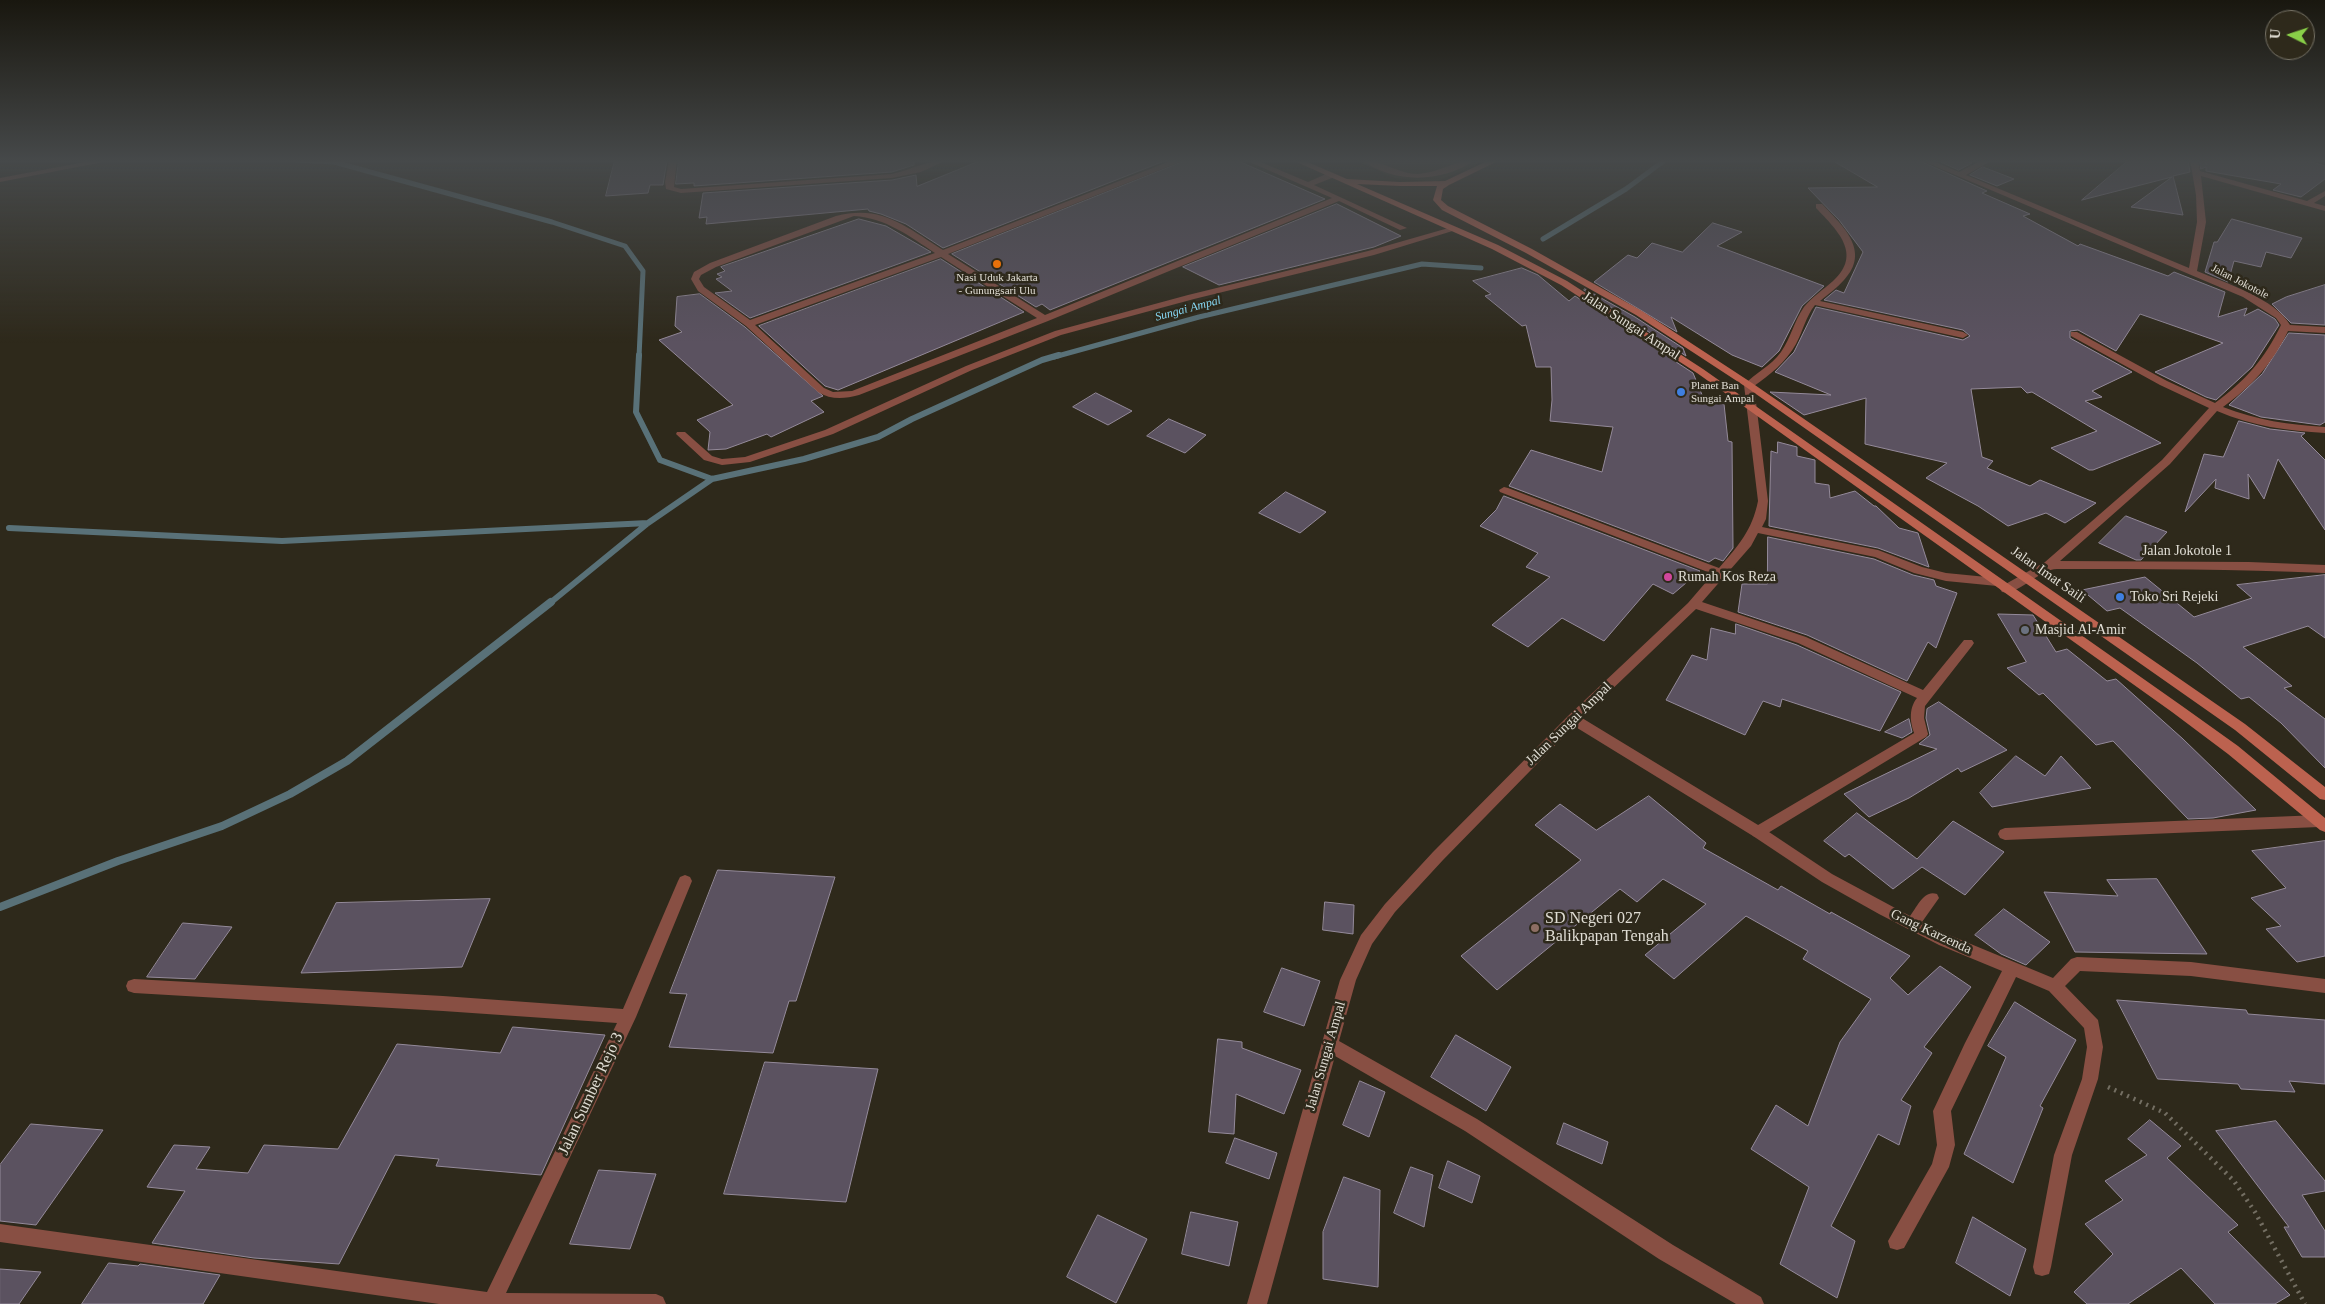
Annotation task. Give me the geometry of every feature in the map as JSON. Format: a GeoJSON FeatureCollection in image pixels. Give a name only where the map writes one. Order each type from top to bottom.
{"type":"FeatureCollection","features":[{"type":"Feature","properties":{"kind":"main road"},"geometry":{"type":"LineString","coordinates":[[1436,221],[1455,229]]}},
{"type":"Feature","properties":{"kind":"main road","name":"Jalan Sungai Ampal"},"geometry":{"type":"LineString","coordinates":[[1470,221],[1529,251],[1639,313],[1749,385]]}},
{"type":"Feature","properties":{"kind":"main road","name":"Jalan Sungai Ampal"},"geometry":{"type":"LineString","coordinates":[[1455,229],[1495,247],[1564,283],[1700,371],[1754,410]]}},
{"type":"Feature","properties":{"kind":"main road"},"geometry":{"type":"LineString","coordinates":[[1564,283],[1577,278]]}},
{"type":"Feature","properties":{"kind":"main road","name":"Jalan Imat Saili"},"geometry":{"type":"LineString","coordinates":[[1749,385],[2240,727],[2325,795]]}},
{"type":"Feature","properties":{"kind":"main road"},"geometry":{"type":"LineString","coordinates":[[1754,410],[2209,732],[2322,823]]}},
{"type":"Feature","properties":{"kind":"street"},"geometry":{"type":"LineString","coordinates":[[835,221],[713,265],[697,274],[695,279],[701,289],[749,324],[821,390],[835,396],[855,393],[1045,319],[1283,221]]}},
{"type":"Feature","properties":{"kind":"street"},"geometry":{"type":"LineString","coordinates":[[888,221],[943,253],[1045,319]]}},
{"type":"Feature","properties":{"kind":"street"},"geometry":{"type":"LineString","coordinates":[[749,324],[1025,221]]}},
{"type":"Feature","properties":{"kind":"street"},"geometry":{"type":"LineString","coordinates":[[1388,221],[1403,228]]}},
{"type":"Feature","properties":{"kind":"street"},"geometry":{"type":"LineString","coordinates":[[1754,410],[1749,385],[1781,360],[1808,306],[1843,276],[1850,264],[1851,252],[1848,240],[1833,221]]}},
{"type":"Feature","properties":{"kind":"street","name":"Jalan Jokotole"},"geometry":{"type":"LineString","coordinates":[[2070,221],[2193,272],[2257,302],[2284,321],[2285,328]]}},
{"type":"Feature","properties":{"kind":"street"},"geometry":{"type":"LineString","coordinates":[[2193,272],[2194,254],[2201,229],[2200,221]]}},
{"type":"Feature","properties":{"kind":"street"},"geometry":{"type":"LineString","coordinates":[[681,434],[708,458],[722,462],[746,460],[829,432],[969,368],[1058,334],[1191,297],[1371,253],[1455,229]]}},
{"type":"Feature","properties":{"kind":"street"},"geometry":{"type":"LineString","coordinates":[[1814,302],[1963,335]]}},
{"type":"Feature","properties":{"kind":"street"},"geometry":{"type":"LineString","coordinates":[[1756,529],[1878,554],[1918,570],[1946,577],[2001,586],[2027,579],[2049,565],[2166,462],[2215,408],[2241,389],[2261,368],[2285,328],[2325,330]]}},
{"type":"Feature","properties":{"kind":"street"},"geometry":{"type":"LineString","coordinates":[[2074,334],[2215,408],[2272,427],[2325,430]]}},
{"type":"Feature","properties":{"kind":"street","name":"Jalan Sungai Ampal"},"geometry":{"type":"LineString","coordinates":[[1257,1304],[1348,980],[1366,940],[1390,908],[1438,856],[1574,718],[1694,604],[1747,543],[1756,529],[1764,501],[1754,410]]}},
{"type":"Feature","properties":{"kind":"street"},"geometry":{"type":"LineString","coordinates":[[1504,490],[1722,573]]}},
{"type":"Feature","properties":{"kind":"street","name":"Jalan Jokotole 1"},"geometry":{"type":"LineString","coordinates":[[2049,565],[2249,566],[2325,569]]}},
{"type":"Feature","properties":{"kind":"street"},"geometry":{"type":"LineString","coordinates":[[1694,604],[1802,640],[1924,696]]}},
{"type":"Feature","properties":{"kind":"street"},"geometry":{"type":"LineString","coordinates":[[1758,832],[1922,734],[1917,718],[1919,705],[1924,696],[1968,643]]}},
{"type":"Feature","properties":{"kind":"street","name":"Gang Karzenda"},"geometry":{"type":"LineString","coordinates":[[1574,718],[1758,832],[1827,878],[1944,940],[2055,986]]}},
{"type":"Feature","properties":{"kind":"street"},"geometry":{"type":"LineString","coordinates":[[2005,834],[2322,823]]}},
{"type":"Feature","properties":{"kind":"street","name":"Jalan Sumber Rejo 3"},"geometry":{"type":"LineString","coordinates":[[492,1303],[628,1017],[685,881]]}},
{"type":"Feature","properties":{"kind":"street"},"geometry":{"type":"LineString","coordinates":[[1912,924],[1932,898]]}},
{"type":"Feature","properties":{"kind":"street"},"geometry":{"type":"LineString","coordinates":[[2042,1267],[2063,1156],[2090,1079],[2095,1047],[2092,1025],[2055,986],[2077,964],[2191,969],[2325,986]]}},
{"type":"Feature","properties":{"kind":"street"},"geometry":{"type":"LineString","coordinates":[[1896,1241],[1940,1167],[1946,1146],[1942,1111],[1971,1048],[2012,968]]}},
{"type":"Feature","properties":{"kind":"street"},"geometry":{"type":"LineString","coordinates":[[134,986],[311,998],[513,1006],[628,1017]]}},
{"type":"Feature","properties":{"kind":"street"},"geometry":{"type":"LineString","coordinates":[[1330,1044],[1471,1125],[1666,1252],[1754,1304]]}},
{"type":"Feature","properties":{"kind":"street"},"geometry":{"type":"LineString","coordinates":[[0,1233],[492,1303],[656,1304]]}},
{"type":"Feature","properties":{"kind":"path"},"geometry":{"type":"LineString","coordinates":[[2090,1079],[2165,1113],[2234,1181],[2255,1212],[2305,1304]]}},
{"type":"Feature","properties":{"kind":"building"},"geometry":{"type":"Polygon","coordinates":[[[706,221],[740,221],[706,224],[706,221]]]}},
{"type":"Feature","properties":{"kind":"building"},"geometry":{"type":"Polygon","coordinates":[[[854,221],[866,221],[886,226],[931,252],[750,318],[715,293],[732,291],[716,279],[722,277],[717,274],[725,271],[721,267],[854,221]]]}},
{"type":"Feature","properties":{"kind":"building"},"geometry":{"type":"Polygon","coordinates":[[[898,221],[1012,221],[943,248],[898,221]]]}},
{"type":"Feature","properties":{"kind":"building"},"geometry":{"type":"Polygon","coordinates":[[[1035,221],[1271,221],[1050,310],[1042,304],[1036,307],[952,254],[1035,221]]]}},
{"type":"Feature","properties":{"kind":"building"},"geometry":{"type":"Polygon","coordinates":[[[1296,221],[1371,221],[1401,236],[1374,247],[1219,285],[1183,267],[1296,221]]]}},
{"type":"Feature","properties":{"kind":"building"},"geometry":{"type":"Polygon","coordinates":[[[1840,221],[2032,221],[2078,246],[2080,244],[2168,276],[2174,272],[2225,292],[2218,317],[2247,308],[2244,316],[2258,309],[2275,319],[2279,325],[2252,367],[2216,400],[2155,372],[2223,343],[2140,314],[2116,351],[2078,330],[2070,331],[2070,338],[2132,372],[2092,391],[2102,397],[2085,401],[2161,443],[2093,470],[2089,470],[2051,448],[2097,431],[2032,392],[2027,393],[2021,387],[1971,389],[1982,457],[1993,461],[1987,468],[2030,486],[2040,480],[2096,503],[2065,523],[2046,513],[2008,526],[1978,506],[1926,478],[1947,463],[1865,444],[1866,398],[1804,415],[1770,392],[1831,395],[1775,372],[1794,352],[1816,307],[1963,340],[1970,336],[1963,330],[1824,300],[1836,290],[1844,293],[1863,252],[1840,221]]]}},
{"type":"Feature","properties":{"kind":"building"},"geometry":{"type":"Polygon","coordinates":[[[2231,221],[2239,221],[2302,238],[2291,258],[2266,252],[2261,267],[2234,261],[2228,282],[2205,272],[2214,242],[2217,242],[2231,221]]]}},
{"type":"Feature","properties":{"kind":"building"},"geometry":{"type":"Polygon","coordinates":[[[1713,223],[1742,232],[1717,246],[1824,286],[1802,306],[1779,351],[1762,367],[1732,355],[1671,317],[1677,332],[1594,282],[1628,255],[1637,258],[1652,243],[1682,252],[1713,223]]]}},
{"type":"Feature","properties":{"kind":"building"},"geometry":{"type":"Polygon","coordinates":[[[941,259],[1024,312],[838,390],[825,386],[759,326],[941,259]]]}},
{"type":"Feature","properties":{"kind":"building"},"geometry":{"type":"Polygon","coordinates":[[[1522,268],[1538,275],[1569,301],[1575,296],[1693,373],[1705,402],[1724,404],[1728,441],[1732,442],[1733,548],[1723,561],[1715,558],[1709,562],[1509,486],[1531,450],[1602,472],[1613,427],[1550,421],[1552,400],[1551,367],[1536,367],[1526,325],[1522,326],[1485,296],[1491,294],[1473,281],[1522,268]]]}},
{"type":"Feature","properties":{"kind":"building"},"geometry":{"type":"Polygon","coordinates":[[[2325,285],[2325,325],[2291,323],[2272,304],[2286,297],[2325,285]]]}},
{"type":"Feature","properties":{"kind":"building"},"geometry":{"type":"Polygon","coordinates":[[[1584,290],[1635,317],[1683,348],[1686,356],[1584,290]]]}},
{"type":"Feature","properties":{"kind":"building"},"geometry":{"type":"Polygon","coordinates":[[[700,294],[745,327],[823,396],[811,401],[824,412],[771,437],[767,434],[726,449],[708,450],[710,432],[697,420],[733,405],[659,340],[682,332],[675,326],[677,297],[700,294]]]}},
{"type":"Feature","properties":{"kind":"building"},"geometry":{"type":"Polygon","coordinates":[[[2289,333],[2325,335],[2325,422],[2320,425],[2261,417],[2229,405],[2262,374],[2289,333]]]}},
{"type":"Feature","properties":{"kind":"building"},"geometry":{"type":"Polygon","coordinates":[[[1096,393],[1132,411],[1108,425],[1073,407],[1096,393]]]}},
{"type":"Feature","properties":{"kind":"building"},"geometry":{"type":"Polygon","coordinates":[[[1169,419],[1206,435],[1185,453],[1147,436],[1169,419]]]}},
{"type":"Feature","properties":{"kind":"building"},"geometry":{"type":"Polygon","coordinates":[[[2239,421],[2270,429],[2305,433],[2301,436],[2325,460],[2325,530],[2278,459],[2264,499],[2248,474],[2249,499],[2215,488],[2216,479],[2185,512],[2204,454],[2223,457],[2239,421]]]}},
{"type":"Feature","properties":{"kind":"building"},"geometry":{"type":"Polygon","coordinates":[[[1778,442],[1797,447],[1797,456],[1815,460],[1815,483],[1829,485],[1830,498],[1855,491],[1876,506],[1899,528],[1918,533],[1929,567],[1878,548],[1769,526],[1771,451],[1777,453],[1778,442]]]}},
{"type":"Feature","properties":{"kind":"building"},"geometry":{"type":"Polygon","coordinates":[[[1286,492],[1326,512],[1300,533],[1259,513],[1286,492]]]}},
{"type":"Feature","properties":{"kind":"building"},"geometry":{"type":"Polygon","coordinates":[[[1504,496],[1700,571],[1673,594],[1653,584],[1604,641],[1562,618],[1528,647],[1492,625],[1550,577],[1526,567],[1538,553],[1480,526],[1496,510],[1504,496]]]}},
{"type":"Feature","properties":{"kind":"building"},"geometry":{"type":"Polygon","coordinates":[[[2126,516],[2167,532],[2141,560],[2136,560],[2099,543],[2126,516]]]}},
{"type":"Feature","properties":{"kind":"building"},"geometry":{"type":"Polygon","coordinates":[[[1768,537],[1874,559],[1913,575],[1934,580],[1936,586],[1957,593],[1936,648],[1928,642],[1907,681],[1807,635],[1738,612],[1742,584],[1767,584],[1768,537]]]}},
{"type":"Feature","properties":{"kind":"building"},"geometry":{"type":"Polygon","coordinates":[[[2325,575],[2325,638],[2308,626],[2243,647],[2292,686],[2284,688],[2325,719],[2325,768],[2281,723],[2249,697],[2241,699],[2197,663],[2120,608],[2107,611],[2082,590],[2145,577],[2194,617],[2252,598],[2237,585],[2325,575]]]}},
{"type":"Feature","properties":{"kind":"building"},"geometry":{"type":"Polygon","coordinates":[[[1998,614],[2033,615],[2056,652],[2067,649],[2107,681],[2116,679],[2183,739],[2256,810],[2213,818],[2188,819],[2113,741],[2096,745],[2043,693],[2039,695],[2007,668],[2026,662],[1998,614]]]}},
{"type":"Feature","properties":{"kind":"building"},"geometry":{"type":"Polygon","coordinates":[[[1736,624],[1797,645],[1901,692],[1880,731],[1782,699],[1780,707],[1763,701],[1745,735],[1666,700],[1692,655],[1707,660],[1711,628],[1735,634],[1736,624]]]}},
{"type":"Feature","properties":{"kind":"building"},"geometry":{"type":"Polygon","coordinates":[[[1939,702],[2007,750],[1961,772],[1958,768],[1909,798],[1869,817],[1844,794],[1937,749],[1919,744],[1930,735],[1926,718],[1927,709],[1939,702]]]}},
{"type":"Feature","properties":{"kind":"building"},"geometry":{"type":"Polygon","coordinates":[[[1909,719],[1912,732],[1902,738],[1885,732],[1909,719]]]}},
{"type":"Feature","properties":{"kind":"building"},"geometry":{"type":"Polygon","coordinates":[[[2016,756],[2045,776],[2061,756],[2091,788],[1992,807],[1980,793],[2016,756]]]}},
{"type":"Feature","properties":{"kind":"building"},"geometry":{"type":"Polygon","coordinates":[[[1649,796],[1706,843],[1703,848],[1778,890],[1781,886],[1910,956],[1890,978],[1908,995],[1940,966],[1971,987],[1924,1047],[1932,1053],[1901,1100],[1911,1106],[1899,1145],[1878,1134],[1831,1226],[1855,1241],[1837,1298],[1780,1264],[1809,1187],[1751,1149],[1776,1105],[1808,1126],[1840,1042],[1871,999],[1803,959],[1808,951],[1746,916],[1674,979],[1645,955],[1706,904],[1663,879],[1637,902],[1620,889],[1497,990],[1461,956],[1581,860],[1535,825],[1560,804],[1596,830],[1649,796]]]}},
{"type":"Feature","properties":{"kind":"building"},"geometry":{"type":"Polygon","coordinates":[[[1857,813],[1917,859],[1953,821],[2004,852],[1965,895],[1922,867],[1893,889],[1849,854],[1845,857],[1824,841],[1857,813]]]}},
{"type":"Feature","properties":{"kind":"building"},"geometry":{"type":"Polygon","coordinates":[[[2325,841],[2325,956],[2297,962],[2266,929],[2281,926],[2251,898],[2286,888],[2252,851],[2325,841]]]}},
{"type":"Feature","properties":{"kind":"building"},"geometry":{"type":"Polygon","coordinates":[[[718,870],[835,877],[796,1001],[789,1001],[773,1053],[669,1047],[687,994],[670,993],[718,870]]]}},
{"type":"Feature","properties":{"kind":"building"},"geometry":{"type":"Polygon","coordinates":[[[2157,879],[2207,954],[2075,952],[2044,892],[2118,896],[2107,880],[2157,879]]]}},
{"type":"Feature","properties":{"kind":"building"},"geometry":{"type":"Polygon","coordinates":[[[490,899],[462,967],[301,973],[336,903],[490,899]]]}},
{"type":"Feature","properties":{"kind":"building"},"geometry":{"type":"Polygon","coordinates":[[[1325,902],[1354,905],[1353,934],[1323,930],[1325,902]]]}},
{"type":"Feature","properties":{"kind":"building"},"geometry":{"type":"Polygon","coordinates":[[[2004,909],[2050,942],[2026,965],[2001,954],[1975,935],[2004,909]]]}},
{"type":"Feature","properties":{"kind":"building"},"geometry":{"type":"Polygon","coordinates":[[[183,923],[232,927],[195,979],[147,977],[183,923]]]}},
{"type":"Feature","properties":{"kind":"building"},"geometry":{"type":"Polygon","coordinates":[[[1282,968],[1320,981],[1304,1026],[1264,1012],[1282,968]]]}},
{"type":"Feature","properties":{"kind":"building"},"geometry":{"type":"Polygon","coordinates":[[[2117,1000],[2246,1010],[2248,1014],[2325,1020],[2325,1084],[2289,1081],[2295,1092],[2241,1089],[2238,1084],[2158,1079],[2117,1000]]]}},
{"type":"Feature","properties":{"kind":"building"},"geometry":{"type":"Polygon","coordinates":[[[2015,1002],[2076,1040],[2040,1106],[2043,1108],[2013,1183],[1964,1154],[2006,1057],[1988,1046],[2015,1002]]]}},
{"type":"Feature","properties":{"kind":"building"},"geometry":{"type":"Polygon","coordinates":[[[513,1027],[605,1035],[541,1175],[436,1166],[439,1159],[395,1155],[339,1264],[254,1258],[152,1243],[185,1191],[147,1187],[174,1145],[210,1147],[196,1169],[248,1173],[264,1145],[338,1149],[397,1044],[500,1053],[513,1027]]]}},
{"type":"Feature","properties":{"kind":"building"},"geometry":{"type":"Polygon","coordinates":[[[1456,1035],[1511,1067],[1486,1111],[1431,1077],[1456,1035]]]}},
{"type":"Feature","properties":{"kind":"building"},"geometry":{"type":"Polygon","coordinates":[[[1218,1039],[1242,1042],[1242,1048],[1301,1070],[1284,1114],[1236,1094],[1234,1134],[1209,1132],[1218,1039]]]}},
{"type":"Feature","properties":{"kind":"building"},"geometry":{"type":"Polygon","coordinates":[[[765,1062],[878,1069],[846,1202],[724,1194],[765,1062]]]}},
{"type":"Feature","properties":{"kind":"building"},"geometry":{"type":"Polygon","coordinates":[[[1360,1081],[1385,1092],[1369,1137],[1343,1125],[1360,1081]]]}},
{"type":"Feature","properties":{"kind":"building"},"geometry":{"type":"Polygon","coordinates":[[[2150,1120],[2181,1146],[2167,1158],[2238,1225],[2228,1232],[2290,1295],[2275,1304],[2215,1304],[2181,1268],[2128,1304],[2087,1304],[2074,1292],[2113,1254],[2085,1224],[2123,1200],[2105,1181],[2147,1155],[2128,1139],[2150,1120]]]}},
{"type":"Feature","properties":{"kind":"building"},"geometry":{"type":"Polygon","coordinates":[[[2276,1121],[2325,1181],[2325,1191],[2302,1195],[2325,1231],[2325,1257],[2302,1257],[2284,1227],[2289,1227],[2216,1131],[2276,1121]]]}},
{"type":"Feature","properties":{"kind":"building"},"geometry":{"type":"Polygon","coordinates":[[[1564,1123],[1608,1142],[1602,1164],[1557,1144],[1564,1123]]]}},
{"type":"Feature","properties":{"kind":"building"},"geometry":{"type":"Polygon","coordinates":[[[31,1124],[103,1130],[36,1225],[0,1221],[0,1165],[31,1124]]]}},
{"type":"Feature","properties":{"kind":"building"},"geometry":{"type":"Polygon","coordinates":[[[1235,1138],[1277,1153],[1269,1179],[1226,1163],[1235,1138]]]}},
{"type":"Feature","properties":{"kind":"building"},"geometry":{"type":"Polygon","coordinates":[[[1448,1161],[1480,1176],[1472,1203],[1439,1188],[1448,1161]]]}},
{"type":"Feature","properties":{"kind":"building"},"geometry":{"type":"Polygon","coordinates":[[[1411,1167],[1433,1175],[1424,1227],[1394,1213],[1411,1167]]]}},
{"type":"Feature","properties":{"kind":"building"},"geometry":{"type":"Polygon","coordinates":[[[599,1170],[656,1174],[630,1249],[570,1244],[599,1170]]]}},
{"type":"Feature","properties":{"kind":"building"},"geometry":{"type":"Polygon","coordinates":[[[1344,1177],[1380,1190],[1378,1287],[1323,1279],[1323,1232],[1344,1177]]]}},
{"type":"Feature","properties":{"kind":"building"},"geometry":{"type":"Polygon","coordinates":[[[1191,1212],[1238,1222],[1229,1266],[1182,1254],[1191,1212]]]}},
{"type":"Feature","properties":{"kind":"building"},"geometry":{"type":"Polygon","coordinates":[[[1098,1215],[1147,1239],[1116,1303],[1067,1277],[1098,1215]]]}},
{"type":"Feature","properties":{"kind":"building"},"geometry":{"type":"Polygon","coordinates":[[[1973,1217],[2026,1249],[2010,1296],[1956,1263],[1973,1217]]]}},
{"type":"Feature","properties":{"kind":"building"},"geometry":{"type":"Polygon","coordinates":[[[109,1263],[138,1266],[140,1264],[220,1275],[203,1304],[82,1304],[109,1263]]]}},
{"type":"Feature","properties":{"kind":"building"},"geometry":{"type":"Polygon","coordinates":[[[0,1269],[41,1272],[19,1304],[0,1304],[0,1269]]]}},
{"type":"Feature","properties":{"kind":"waterway"},"geometry":{"type":"LineString","coordinates":[[548,221],[625,246],[643,271],[639,357]]}},
{"type":"Feature","properties":{"kind":"waterway","name":"Sungai Ampal"},"geometry":{"type":"LineString","coordinates":[[1543,239],[1573,221]]}},
{"type":"Feature","properties":{"kind":"waterway","name":"Sungai Ampal"},"geometry":{"type":"LineString","coordinates":[[1054,357],[1199,317],[1422,264],[1481,268]]}},
{"type":"Feature","properties":{"kind":"waterway"},"geometry":{"type":"LineString","coordinates":[[639,355],[636,412],[660,460],[712,479]]}},
{"type":"Feature","properties":{"kind":"waterway"},"geometry":{"type":"LineString","coordinates":[[712,479],[804,459],[878,437],[912,419],[1042,360],[1059,355]]}},
{"type":"Feature","properties":{"kind":"waterway"},"geometry":{"type":"LineString","coordinates":[[648,523],[712,479]]}},
{"type":"Feature","properties":{"kind":"waterway"},"geometry":{"type":"LineString","coordinates":[[9,528],[282,541],[648,523]]}},
{"type":"Feature","properties":{"kind":"waterway"},"geometry":{"type":"LineString","coordinates":[[550,603],[648,523]]}},
{"type":"Feature","properties":{"kind":"waterway"},"geometry":{"type":"LineString","coordinates":[[0,907],[118,861],[222,826],[290,794],[347,761],[551,602]]}},
{"type":"Feature","properties":{"kind":"place","name":"Nasi Uduk Jakarta - Gunungsari Ulu"},"geometry":{"type":"Point","coordinates":[997,264]}},
{"type":"Feature","properties":{"kind":"place","name":"Planet Ban Sungai Ampal"},"geometry":{"type":"Point","coordinates":[1681,392]}},
{"type":"Feature","properties":{"kind":"place","name":"Rumah Kos Reza"},"geometry":{"type":"Point","coordinates":[1668,577]}},
{"type":"Feature","properties":{"kind":"place","name":"Toko Sri Rejeki"},"geometry":{"type":"Point","coordinates":[2120,597]}},
{"type":"Feature","properties":{"kind":"place","name":"Masjid Al-Amir"},"geometry":{"type":"Point","coordinates":[2025,630]}},
{"type":"Feature","properties":{"kind":"place","name":"SD Negeri 027 Balikpapan Tengah"},"geometry":{"type":"Point","coordinates":[1535,928]}}]}
